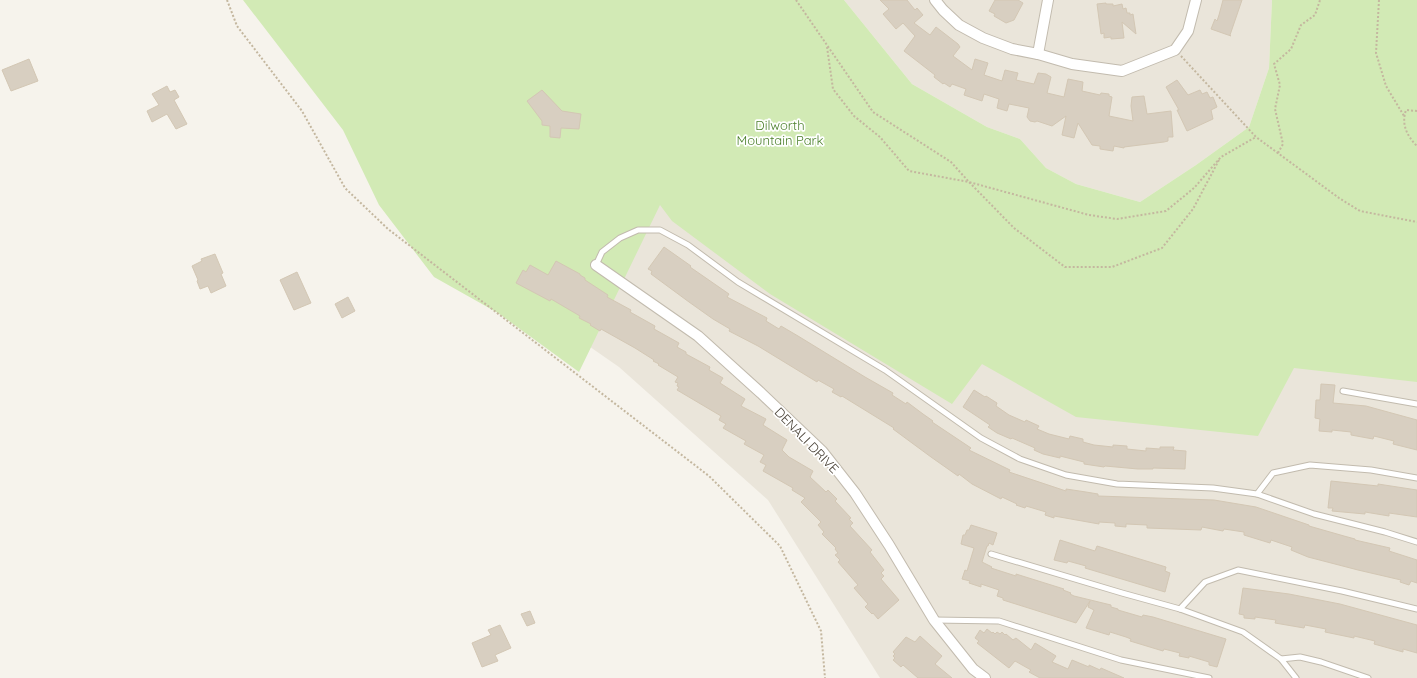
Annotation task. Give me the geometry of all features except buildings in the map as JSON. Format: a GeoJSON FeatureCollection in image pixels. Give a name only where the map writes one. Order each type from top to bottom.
{"type":"FeatureCollection","features":[{"type":"Feature","properties":{"kind":"street"},"geometry":{"type":"LineString","coordinates":[[936,0],[943,10],[959,25],[983,38],[1012,49],[1038,54],[1072,64],[1122,71],[1175,50],[1188,31],[1196,0]]}},
{"type":"Feature","properties":{"kind":"street"},"geometry":{"type":"LineString","coordinates":[[1038,54],[1048,0]]}},
{"type":"Feature","properties":{"kind":"street","name":"DENALI DRIVE"},"geometry":{"type":"LineString","coordinates":[[596,265],[698,336],[822,451],[863,506],[889,545],[934,620],[973,669],[985,678]]}},
{"type":"Feature","properties":{"kind":"lane"},"geometry":{"type":"LineString","coordinates":[[596,265],[602,252],[620,238],[638,230],[660,230],[688,245],[738,282],[886,370],[980,438],[1020,458],[1066,475],[1117,484],[1213,488],[1257,494],[1314,514],[1385,532],[1417,542]]}},
{"type":"Feature","properties":{"kind":"lane"},"geometry":{"type":"LineString","coordinates":[[1343,391],[1417,404]]}},
{"type":"Feature","properties":{"kind":"lane"},"geometry":{"type":"LineString","coordinates":[[1257,494],[1273,474],[1310,465],[1371,470],[1417,478]]}},
{"type":"Feature","properties":{"kind":"lane"},"geometry":{"type":"LineString","coordinates":[[992,554],[1180,609],[1243,632],[1281,659],[1296,678]]}},
{"type":"Feature","properties":{"kind":"lane"},"geometry":{"type":"LineString","coordinates":[[1180,609],[1206,582],[1238,570],[1342,591],[1417,609]]}},
{"type":"Feature","properties":{"kind":"lane"},"geometry":{"type":"LineString","coordinates":[[934,620],[999,621],[1121,660],[1209,678]]}},
{"type":"Feature","properties":{"kind":"lane"},"geometry":{"type":"LineString","coordinates":[[1281,659],[1300,657],[1322,662],[1368,678]]}},
{"type":"Feature","properties":{"kind":"path"},"geometry":{"type":"LineString","coordinates":[[227,0],[237,26],[302,111],[345,188],[388,229],[709,476],[780,546],[821,631],[825,678]]}},
{"type":"Feature","properties":{"kind":"path"},"geometry":{"type":"LineString","coordinates":[[796,0],[873,112],[951,162],[1014,228],[1065,267],[1112,267],[1162,248],[1194,209],[1221,156]]}},
{"type":"Feature","properties":{"kind":"path"},"geometry":{"type":"LineString","coordinates":[[1278,153],[1283,144],[1275,109],[1280,85],[1274,64],[1291,49],[1301,25],[1315,15],[1320,0]]}},
{"type":"Feature","properties":{"kind":"path"},"geometry":{"type":"LineString","coordinates":[[1379,0],[1376,53],[1386,86],[1404,116]]}},
{"type":"Feature","properties":{"kind":"path"},"geometry":{"type":"LineString","coordinates":[[827,46],[833,89],[854,116],[880,137],[909,170],[969,182],[1089,215],[1117,219],[1166,211],[1194,188],[1221,156],[1256,138]]}},
{"type":"Feature","properties":{"kind":"path"},"geometry":{"type":"LineString","coordinates":[[1175,50],[1256,138],[1339,198],[1360,211],[1417,222]]}},
{"type":"Feature","properties":{"kind":"path"},"geometry":{"type":"LineString","coordinates":[[1417,111],[1406,110],[1404,116],[1404,128],[1417,146]]}},
{"type":"Feature","properties":{"kind":"shaded area"},"geometry":{"type":"Polygon","coordinates":[[[518,0],[980,359],[1291,363],[1417,377],[1417,678],[880,678],[768,500],[619,367],[492,279],[518,0]]]}},
{"type":"Feature","properties":{"kind":"shaded area"},"geometry":{"type":"Polygon","coordinates":[[[844,0],[1272,0],[1269,68],[1249,127],[1196,165],[1140,202],[1076,184],[1046,168],[1020,139],[987,127],[912,84],[844,0]]]}},
{"type":"Feature","properties":{"kind":"green space","name":"Dilworth Mountain Park"},"geometry":{"type":"Polygon","coordinates":[[[243,0],[844,0],[912,84],[987,127],[1020,139],[1046,168],[1076,184],[1140,202],[1196,165],[1249,127],[1269,68],[1272,0],[1417,0],[1417,382],[1294,368],[1258,436],[1076,417],[982,364],[952,404],[770,294],[672,221],[660,205],[579,372],[498,313],[434,277],[379,205],[343,130],[243,0]]]}}]}
